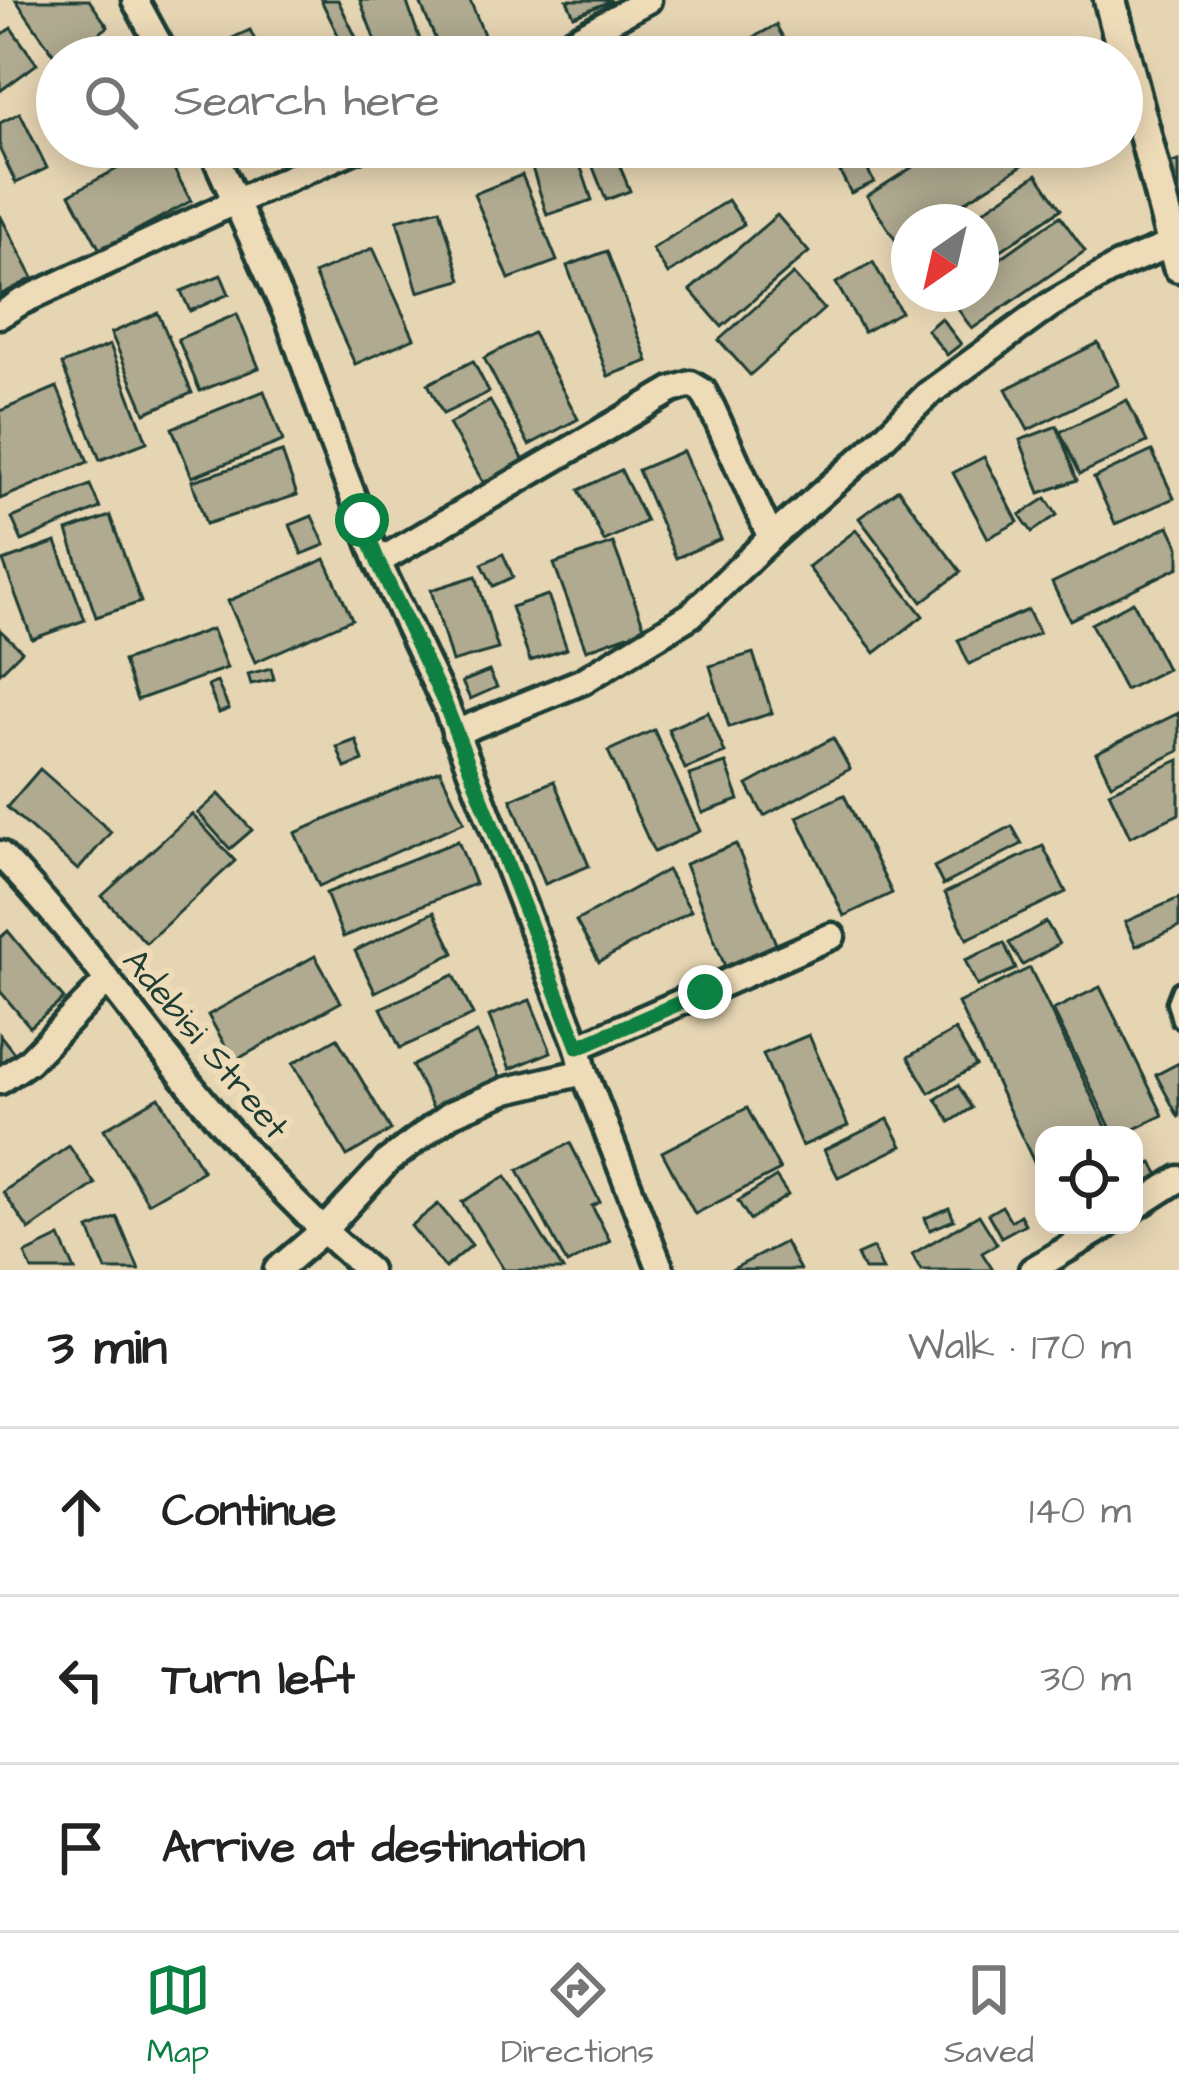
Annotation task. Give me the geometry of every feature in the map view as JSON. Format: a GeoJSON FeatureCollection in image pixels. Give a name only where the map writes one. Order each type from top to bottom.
{"type":"FeatureCollection","features":[{"type":"Feature","properties":{"kind":"street"},"geometry":{"type":"LineString","coordinates":[[135,0],[155,36]]}},
{"type":"Feature","properties":{"kind":"street"},"geometry":{"type":"LineString","coordinates":[[582,36],[648,0]]}},
{"type":"Feature","properties":{"kind":"street"},"geometry":{"type":"LineString","coordinates":[[1110,0],[1120,36]]}},
{"type":"Feature","properties":{"kind":"street"},"geometry":{"type":"LineString","coordinates":[[455,734],[583,681],[692,615],[928,394],[1050,305],[1118,266],[1175,255],[1143,123]]}},
{"type":"Feature","properties":{"kind":"street"},"geometry":{"type":"LineString","coordinates":[[221,168],[290,322],[378,562],[445,704],[661,1270]]}},
{"type":"Feature","properties":{"kind":"street"},"geometry":{"type":"LineString","coordinates":[[0,315],[312,168]]}},
{"type":"Feature","properties":{"kind":"street"},"geometry":{"type":"LineString","coordinates":[[378,562],[672,389],[691,384],[703,391],[712,408],[771,538]]}},
{"type":"Feature","properties":{"kind":"street","name":"Adebisi Street"},"geometry":{"type":"LineString","coordinates":[[0,854],[218,1119],[323,1231],[368,1270]]}},
{"type":"Feature","properties":{"kind":"street"},"geometry":{"type":"LineString","coordinates":[[277,1270],[323,1231],[388,1160],[451,1114],[581,1059],[832,936]]}},
{"type":"Feature","properties":{"kind":"street"},"geometry":{"type":"LineString","coordinates":[[0,1081],[28,1062],[108,980]]}},
{"type":"Feature","properties":{"kind":"street"},"geometry":{"type":"LineString","coordinates":[[1143,1202],[1179,1179]]}},
{"type":"Feature","properties":{"kind":"street"},"geometry":{"type":"LineString","coordinates":[[1032,1270],[1092,1234]]}},
{"type":"Feature","properties":{"kind":"lane"},"geometry":{"type":"LineString","coordinates":[[1179,989],[1174,1002],[1179,1020]]}},
{"type":"Feature","properties":{"kind":"building"},"geometry":{"type":"Polygon","coordinates":[[[16,0],[89,0],[108,27],[95,36],[41,36],[16,0]]]}},
{"type":"Feature","properties":{"kind":"building"},"geometry":{"type":"Polygon","coordinates":[[[321,0],[338,0],[355,36],[339,36],[321,0]]]}},
{"type":"Feature","properties":{"kind":"building"},"geometry":{"type":"Polygon","coordinates":[[[360,0],[406,0],[419,36],[373,36],[360,0]]]}},
{"type":"Feature","properties":{"kind":"building"},"geometry":{"type":"Polygon","coordinates":[[[419,0],[470,0],[484,36],[434,36],[419,0]]]}},
{"type":"Feature","properties":{"kind":"building"},"geometry":{"type":"Polygon","coordinates":[[[567,0],[610,0],[611,1],[574,16],[567,0]]]}},
{"type":"Feature","properties":{"kind":"building"},"geometry":{"type":"Polygon","coordinates":[[[776,25],[782,36],[756,36],[776,25]]]}},
{"type":"Feature","properties":{"kind":"building"},"geometry":{"type":"Polygon","coordinates":[[[11,28],[36,65],[0,91],[0,36],[11,28]]]}},
{"type":"Feature","properties":{"kind":"building"},"geometry":{"type":"Polygon","coordinates":[[[20,113],[36,146],[36,168],[47,168],[16,183],[0,150],[0,123],[20,113]]]}},
{"type":"Feature","properties":{"kind":"building"},"geometry":{"type":"Polygon","coordinates":[[[1179,161],[1179,196],[1178,196],[1168,164],[1179,161]]]}},
{"type":"Feature","properties":{"kind":"building"},"geometry":{"type":"Polygon","coordinates":[[[119,168],[173,168],[191,201],[100,250],[70,194],[119,168]]]}},
{"type":"Feature","properties":{"kind":"building"},"geometry":{"type":"Polygon","coordinates":[[[532,168],[581,168],[592,200],[547,215],[532,168]]]}},
{"type":"Feature","properties":{"kind":"building"},"geometry":{"type":"Polygon","coordinates":[[[593,168],[621,168],[630,191],[606,200],[593,168]]]}},
{"type":"Feature","properties":{"kind":"building"},"geometry":{"type":"Polygon","coordinates":[[[867,168],[874,182],[851,193],[840,172],[867,168]]]}},
{"type":"Feature","properties":{"kind":"building"},"geometry":{"type":"Polygon","coordinates":[[[911,168],[1018,168],[961,204],[891,204],[891,233],[867,196],[911,168]]]}},
{"type":"Feature","properties":{"kind":"building"},"geometry":{"type":"Polygon","coordinates":[[[1037,174],[1061,209],[999,252],[999,204],[993,204],[1037,174]]]}},
{"type":"Feature","properties":{"kind":"building"},"geometry":{"type":"Polygon","coordinates":[[[522,175],[557,261],[509,279],[474,194],[522,175]]]}},
{"type":"Feature","properties":{"kind":"building"},"geometry":{"type":"Polygon","coordinates":[[[728,200],[744,224],[668,274],[652,249],[728,200]]]}},
{"type":"Feature","properties":{"kind":"building"},"geometry":{"type":"Polygon","coordinates":[[[440,209],[461,280],[418,292],[397,220],[440,209]]]}},
{"type":"Feature","properties":{"kind":"building"},"geometry":{"type":"Polygon","coordinates":[[[0,215],[33,278],[0,295],[0,215]]]}},
{"type":"Feature","properties":{"kind":"building"},"geometry":{"type":"Polygon","coordinates":[[[777,215],[809,252],[722,327],[690,290],[777,215]]]}},
{"type":"Feature","properties":{"kind":"building"},"geometry":{"type":"Polygon","coordinates":[[[1060,216],[1085,251],[999,310],[999,259],[1060,216]]]}},
{"type":"Feature","properties":{"kind":"building"},"geometry":{"type":"Polygon","coordinates":[[[373,248],[414,338],[355,364],[314,274],[373,248]]]}},
{"type":"Feature","properties":{"kind":"building"},"geometry":{"type":"Polygon","coordinates":[[[607,251],[648,361],[608,376],[567,266],[607,251]]]}},
{"type":"Feature","properties":{"kind":"building"},"geometry":{"type":"Polygon","coordinates":[[[873,262],[891,294],[891,312],[901,312],[864,332],[836,283],[873,262]]]}},
{"type":"Feature","properties":{"kind":"building"},"geometry":{"type":"Polygon","coordinates":[[[793,274],[824,309],[750,375],[719,340],[793,274]]]}},
{"type":"Feature","properties":{"kind":"building"},"geometry":{"type":"Polygon","coordinates":[[[221,275],[229,294],[190,311],[181,291],[221,275]]]}},
{"type":"Feature","properties":{"kind":"building"},"geometry":{"type":"Polygon","coordinates":[[[960,312],[997,312],[972,329],[960,312]]]}},
{"type":"Feature","properties":{"kind":"building"},"geometry":{"type":"Polygon","coordinates":[[[158,313],[192,393],[145,413],[111,333],[158,313]]]}},
{"type":"Feature","properties":{"kind":"building"},"geometry":{"type":"Polygon","coordinates":[[[237,314],[259,368],[200,391],[178,339],[237,314]]]}},
{"type":"Feature","properties":{"kind":"building"},"geometry":{"type":"Polygon","coordinates":[[[941,318],[961,344],[947,355],[927,330],[941,318]]]}},
{"type":"Feature","properties":{"kind":"building"},"geometry":{"type":"Polygon","coordinates":[[[533,333],[578,419],[529,445],[484,358],[533,333]]]}},
{"type":"Feature","properties":{"kind":"building"},"geometry":{"type":"Polygon","coordinates":[[[1098,343],[1119,385],[1028,430],[1006,389],[1098,343]]]}},
{"type":"Feature","properties":{"kind":"building"},"geometry":{"type":"Polygon","coordinates":[[[110,345],[147,442],[100,460],[62,364],[110,345]]]}},
{"type":"Feature","properties":{"kind":"building"},"geometry":{"type":"Polygon","coordinates":[[[473,361],[489,392],[443,414],[428,384],[473,361]]]}},
{"type":"Feature","properties":{"kind":"building"},"geometry":{"type":"Polygon","coordinates":[[[57,387],[88,462],[0,499],[0,411],[57,387]]]}},
{"type":"Feature","properties":{"kind":"building"},"geometry":{"type":"Polygon","coordinates":[[[264,391],[283,441],[192,477],[172,428],[264,391]]]}},
{"type":"Feature","properties":{"kind":"building"},"geometry":{"type":"Polygon","coordinates":[[[1127,400],[1147,442],[1080,474],[1060,432],[1127,400]]]}},
{"type":"Feature","properties":{"kind":"building"},"geometry":{"type":"Polygon","coordinates":[[[490,401],[526,464],[486,487],[449,424],[490,401]]]}},
{"type":"Feature","properties":{"kind":"building"},"geometry":{"type":"Polygon","coordinates":[[[1057,426],[1077,480],[1040,493],[1020,440],[1057,426]]]}},
{"type":"Feature","properties":{"kind":"building"},"geometry":{"type":"Polygon","coordinates":[[[683,451],[721,539],[676,558],[638,470],[683,451]]]}},
{"type":"Feature","properties":{"kind":"building"},"geometry":{"type":"Polygon","coordinates":[[[1152,451],[1174,498],[1115,524],[1094,478],[1152,451]]]}},
{"type":"Feature","properties":{"kind":"building"},"geometry":{"type":"Polygon","coordinates":[[[282,452],[297,495],[206,524],[192,481],[282,452]]]}},
{"type":"Feature","properties":{"kind":"building"},"geometry":{"type":"Polygon","coordinates":[[[984,457],[1018,522],[988,538],[953,473],[984,457]]]}},
{"type":"Feature","properties":{"kind":"building"},"geometry":{"type":"Polygon","coordinates":[[[621,470],[646,521],[604,541],[579,490],[621,470]]]}},
{"type":"Feature","properties":{"kind":"building"},"geometry":{"type":"Polygon","coordinates":[[[90,485],[100,508],[22,541],[12,518],[90,485]]]}},
{"type":"Feature","properties":{"kind":"building"},"geometry":{"type":"Polygon","coordinates":[[[898,489],[961,572],[922,602],[859,518],[898,489]]]}},
{"type":"Feature","properties":{"kind":"building"},"geometry":{"type":"Polygon","coordinates":[[[1046,498],[1057,515],[1032,532],[1020,515],[1046,498]]]}},
{"type":"Feature","properties":{"kind":"building"},"geometry":{"type":"Polygon","coordinates":[[[110,516],[141,602],[96,617],[67,531],[110,516]]]}},
{"type":"Feature","properties":{"kind":"building"},"geometry":{"type":"Polygon","coordinates":[[[312,516],[325,545],[302,554],[290,525],[312,516]]]}},
{"type":"Feature","properties":{"kind":"building"},"geometry":{"type":"Polygon","coordinates":[[[1169,526],[1179,547],[1179,567],[1070,620],[1052,583],[1169,526]]]}},
{"type":"Feature","properties":{"kind":"building"},"geometry":{"type":"Polygon","coordinates":[[[856,530],[923,616],[875,653],[808,567],[856,530]]]}},
{"type":"Feature","properties":{"kind":"building"},"geometry":{"type":"Polygon","coordinates":[[[56,542],[85,620],[32,639],[3,561],[56,542]]]}},
{"type":"Feature","properties":{"kind":"building"},"geometry":{"type":"Polygon","coordinates":[[[613,543],[645,629],[586,650],[554,564],[613,543]]]}},
{"type":"Feature","properties":{"kind":"building"},"geometry":{"type":"Polygon","coordinates":[[[503,554],[513,577],[493,586],[482,564],[503,554]]]}},
{"type":"Feature","properties":{"kind":"building"},"geometry":{"type":"Polygon","coordinates":[[[325,559],[352,619],[255,662],[228,601],[325,559]]]}},
{"type":"Feature","properties":{"kind":"building"},"geometry":{"type":"Polygon","coordinates":[[[476,576],[498,649],[452,662],[431,590],[476,576]]]}},
{"type":"Feature","properties":{"kind":"building"},"geometry":{"type":"Polygon","coordinates":[[[548,595],[567,649],[530,661],[511,607],[548,595]]]}},
{"type":"Feature","properties":{"kind":"building"},"geometry":{"type":"Polygon","coordinates":[[[1133,602],[1167,669],[1125,690],[1091,624],[1133,602]]]}},
{"type":"Feature","properties":{"kind":"building"},"geometry":{"type":"Polygon","coordinates":[[[1028,610],[1039,633],[969,664],[958,640],[1028,610]]]}},
{"type":"Feature","properties":{"kind":"building"},"geometry":{"type":"Polygon","coordinates":[[[212,629],[227,668],[137,700],[123,661],[212,629]]]}},
{"type":"Feature","properties":{"kind":"building"},"geometry":{"type":"Polygon","coordinates":[[[0,630],[22,651],[0,673],[0,630]]]}},
{"type":"Feature","properties":{"kind":"building"},"geometry":{"type":"Polygon","coordinates":[[[753,653],[772,713],[729,727],[710,666],[753,653]]]}},
{"type":"Feature","properties":{"kind":"building"},"geometry":{"type":"Polygon","coordinates":[[[271,668],[274,679],[251,684],[248,674],[271,668]]]}},
{"type":"Feature","properties":{"kind":"building"},"geometry":{"type":"Polygon","coordinates":[[[489,671],[497,687],[470,699],[462,682],[489,671]]]}},
{"type":"Feature","properties":{"kind":"building"},"geometry":{"type":"Polygon","coordinates":[[[217,682],[229,709],[219,713],[208,686],[217,682]]]}},
{"type":"Feature","properties":{"kind":"building"},"geometry":{"type":"Polygon","coordinates":[[[708,712],[725,753],[685,769],[668,729],[708,712]]]}},
{"type":"Feature","properties":{"kind":"building"},"geometry":{"type":"Polygon","coordinates":[[[1179,713],[1179,751],[1111,784],[1096,753],[1179,713]]]}},
{"type":"Feature","properties":{"kind":"building"},"geometry":{"type":"Polygon","coordinates":[[[654,730],[700,831],[654,852],[608,751],[654,730]]]}},
{"type":"Feature","properties":{"kind":"building"},"geometry":{"type":"Polygon","coordinates":[[[833,738],[850,769],[764,816],[747,785],[833,738]]]}},
{"type":"Feature","properties":{"kind":"building"},"geometry":{"type":"Polygon","coordinates":[[[356,740],[363,761],[345,768],[337,747],[356,740]]]}},
{"type":"Feature","properties":{"kind":"building"},"geometry":{"type":"Polygon","coordinates":[[[1179,760],[1179,814],[1130,837],[1109,792],[1179,760]]]}},
{"type":"Feature","properties":{"kind":"building"},"geometry":{"type":"Polygon","coordinates":[[[726,763],[739,800],[702,813],[689,775],[726,763]]]}},
{"type":"Feature","properties":{"kind":"building"},"geometry":{"type":"Polygon","coordinates":[[[40,769],[111,832],[78,870],[7,807],[40,769]]]}},
{"type":"Feature","properties":{"kind":"building"},"geometry":{"type":"Polygon","coordinates":[[[440,770],[464,822],[319,886],[295,833],[440,770]]]}},
{"type":"Feature","properties":{"kind":"building"},"geometry":{"type":"Polygon","coordinates":[[[554,781],[589,866],[545,884],[511,799],[554,781]]]}},
{"type":"Feature","properties":{"kind":"building"},"geometry":{"type":"Polygon","coordinates":[[[219,794],[252,830],[230,849],[198,813],[219,794]]]}},
{"type":"Feature","properties":{"kind":"building"},"geometry":{"type":"Polygon","coordinates":[[[844,795],[892,893],[844,916],[797,817],[844,795]]]}},
{"type":"Feature","properties":{"kind":"building"},"geometry":{"type":"Polygon","coordinates":[[[192,814],[235,861],[146,943],[102,896],[192,814]]]}},
{"type":"Feature","properties":{"kind":"building"},"geometry":{"type":"Polygon","coordinates":[[[1012,826],[1022,844],[943,885],[934,867],[1012,826]]]}},
{"type":"Feature","properties":{"kind":"building"},"geometry":{"type":"Polygon","coordinates":[[[458,841],[475,884],[343,937],[326,893],[458,841]]]}},
{"type":"Feature","properties":{"kind":"building"},"geometry":{"type":"Polygon","coordinates":[[[736,844],[778,949],[726,969],[685,864],[736,844]]]}},
{"type":"Feature","properties":{"kind":"building"},"geometry":{"type":"Polygon","coordinates":[[[1043,846],[1066,892],[967,939],[945,893],[1043,846]]]}},
{"type":"Feature","properties":{"kind":"building"},"geometry":{"type":"Polygon","coordinates":[[[667,870],[691,911],[599,962],[576,921],[667,870]]]}},
{"type":"Feature","properties":{"kind":"building"},"geometry":{"type":"Polygon","coordinates":[[[1179,898],[1179,927],[1136,946],[1125,922],[1179,898]]]}},
{"type":"Feature","properties":{"kind":"building"},"geometry":{"type":"Polygon","coordinates":[[[434,912],[454,953],[375,992],[355,951],[434,912]]]}},
{"type":"Feature","properties":{"kind":"building"},"geometry":{"type":"Polygon","coordinates":[[[1046,922],[1059,944],[1023,965],[1009,943],[1046,922]]]}},
{"type":"Feature","properties":{"kind":"building"},"geometry":{"type":"Polygon","coordinates":[[[8,931],[64,999],[30,1027],[0,991],[0,938],[8,931]]]}},
{"type":"Feature","properties":{"kind":"building"},"geometry":{"type":"Polygon","coordinates":[[[1004,943],[1016,969],[977,986],[965,960],[1004,943]]]}},
{"type":"Feature","properties":{"kind":"building"},"geometry":{"type":"Polygon","coordinates":[[[315,956],[341,1002],[234,1061],[208,1015],[315,956]]]}},
{"type":"Feature","properties":{"kind":"building"},"geometry":{"type":"Polygon","coordinates":[[[1030,968],[1106,1126],[1035,1126],[1035,1164],[958,1003],[1030,968]]]}},
{"type":"Feature","properties":{"kind":"building"},"geometry":{"type":"Polygon","coordinates":[[[454,975],[473,1015],[400,1048],[381,1008],[454,975]]]}},
{"type":"Feature","properties":{"kind":"building"},"geometry":{"type":"Polygon","coordinates":[[[1100,987],[1163,1115],[1140,1126],[1110,1126],[1053,1010],[1100,987]]]}},
{"type":"Feature","properties":{"kind":"building"},"geometry":{"type":"Polygon","coordinates":[[[530,1000],[551,1052],[510,1069],[489,1016],[530,1000]]]}},
{"type":"Feature","properties":{"kind":"building"},"geometry":{"type":"Polygon","coordinates":[[[955,1030],[976,1066],[929,1093],[908,1057],[955,1030]]]}},
{"type":"Feature","properties":{"kind":"building"},"geometry":{"type":"Polygon","coordinates":[[[477,1033],[500,1076],[434,1110],[412,1066],[477,1033]]]}},
{"type":"Feature","properties":{"kind":"building"},"geometry":{"type":"Polygon","coordinates":[[[0,1035],[15,1054],[0,1065],[0,1035]]]}},
{"type":"Feature","properties":{"kind":"building"},"geometry":{"type":"Polygon","coordinates":[[[809,1035],[848,1126],[802,1146],[763,1054],[809,1035]]]}},
{"type":"Feature","properties":{"kind":"building"},"geometry":{"type":"Polygon","coordinates":[[[337,1038],[391,1130],[347,1156],[293,1063],[337,1038]]]}},
{"type":"Feature","properties":{"kind":"building"},"geometry":{"type":"Polygon","coordinates":[[[1179,1063],[1179,1118],[1156,1075],[1179,1063]]]}},
{"type":"Feature","properties":{"kind":"building"},"geometry":{"type":"Polygon","coordinates":[[[958,1085],[972,1108],[950,1122],[936,1099],[958,1085]]]}},
{"type":"Feature","properties":{"kind":"building"},"geometry":{"type":"Polygon","coordinates":[[[159,1097],[203,1171],[148,1203],[104,1129],[159,1097]]]}},
{"type":"Feature","properties":{"kind":"building"},"geometry":{"type":"Polygon","coordinates":[[[747,1108],[780,1170],[695,1214],[662,1152],[747,1108]]]}},
{"type":"Feature","properties":{"kind":"building"},"geometry":{"type":"Polygon","coordinates":[[[888,1119],[902,1146],[838,1177],[824,1150],[888,1119]]]}},
{"type":"Feature","properties":{"kind":"building"},"geometry":{"type":"Polygon","coordinates":[[[570,1143],[600,1202],[592,1206],[610,1241],[567,1264],[518,1170],[570,1143]]]}},
{"type":"Feature","properties":{"kind":"building"},"geometry":{"type":"Polygon","coordinates":[[[69,1146],[95,1184],[29,1230],[3,1192],[69,1146]]]}},
{"type":"Feature","properties":{"kind":"building"},"geometry":{"type":"Polygon","coordinates":[[[1152,1163],[1159,1175],[1143,1183],[1143,1168],[1152,1163]]]}},
{"type":"Feature","properties":{"kind":"building"},"geometry":{"type":"Polygon","coordinates":[[[506,1176],[563,1270],[504,1270],[462,1202],[506,1176]]]}},
{"type":"Feature","properties":{"kind":"building"},"geometry":{"type":"Polygon","coordinates":[[[776,1177],[788,1195],[750,1220],[738,1201],[776,1177]]]}},
{"type":"Feature","properties":{"kind":"building"},"geometry":{"type":"Polygon","coordinates":[[[438,1204],[472,1245],[445,1268],[411,1226],[438,1204]]]}},
{"type":"Feature","properties":{"kind":"building"},"geometry":{"type":"Polygon","coordinates":[[[1002,1206],[1011,1221],[1020,1215],[1025,1224],[1001,1237],[988,1214],[1002,1206]]]}},
{"type":"Feature","properties":{"kind":"building"},"geometry":{"type":"Polygon","coordinates":[[[949,1208],[954,1220],[930,1230],[925,1218],[949,1208]]]}},
{"type":"Feature","properties":{"kind":"building"},"geometry":{"type":"Polygon","coordinates":[[[979,1215],[997,1244],[982,1253],[993,1270],[921,1270],[912,1254],[979,1215]]]}},
{"type":"Feature","properties":{"kind":"building"},"geometry":{"type":"Polygon","coordinates":[[[117,1217],[139,1270],[106,1270],[89,1229],[117,1217]]]}},
{"type":"Feature","properties":{"kind":"building"},"geometry":{"type":"Polygon","coordinates":[[[60,1237],[75,1270],[32,1270],[25,1254],[60,1237]]]}},
{"type":"Feature","properties":{"kind":"building"},"geometry":{"type":"Polygon","coordinates":[[[785,1242],[800,1270],[731,1270],[785,1242]]]}},
{"type":"Feature","properties":{"kind":"building"},"geometry":{"type":"Polygon","coordinates":[[[873,1248],[883,1270],[864,1270],[857,1255],[873,1248]]]}},
{"type":"Feature","properties":{"kind":"route"},"geometry":{"type":"LineString","coordinates":[[362,520],[445,704],[578,1047],[705,992]]}}]}
